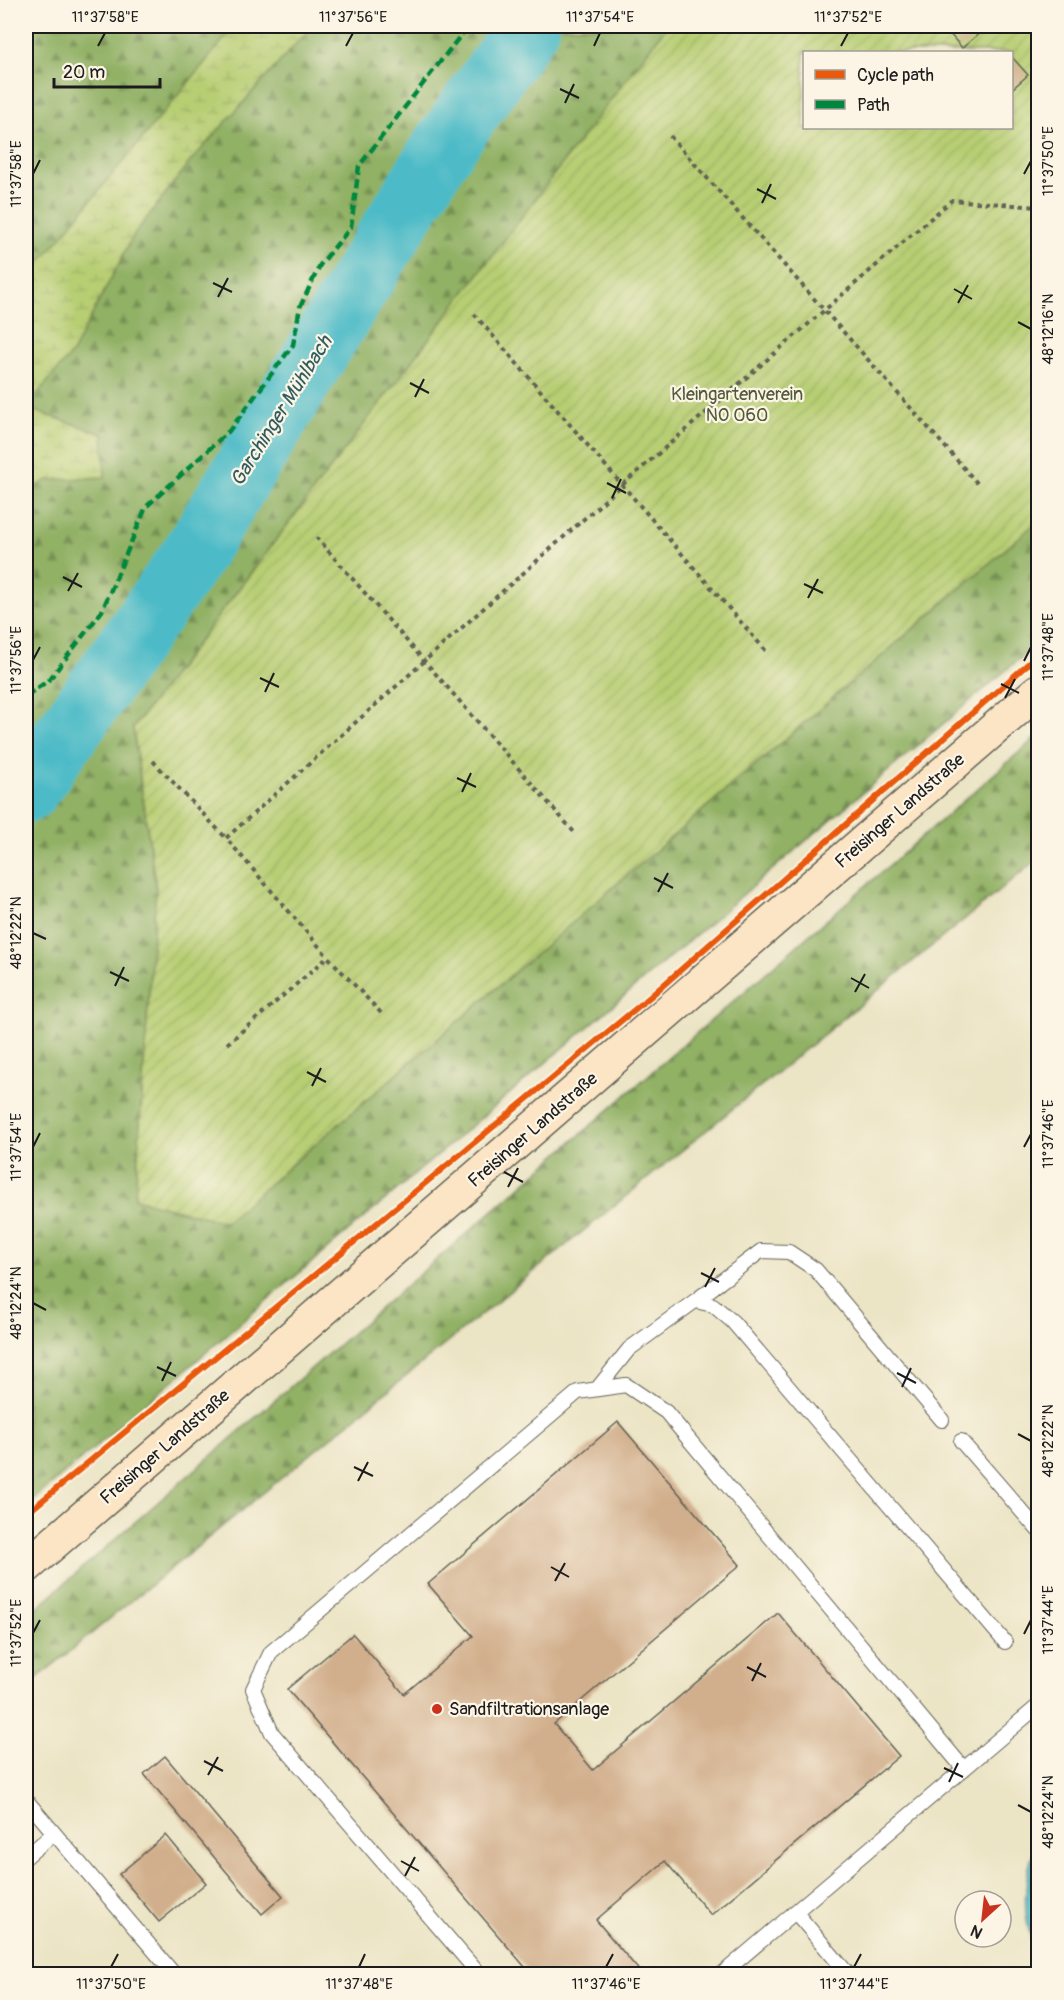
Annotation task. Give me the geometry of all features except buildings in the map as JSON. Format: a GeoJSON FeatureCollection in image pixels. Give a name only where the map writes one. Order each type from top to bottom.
{"type":"FeatureCollection","features":[{"type":"Feature","properties":{"kind":"main road","name":"Freisinger Landstraße"},"geometry":{"type":"LineString","coordinates":[[26,1567],[1038,691]]}},
{"type":"Feature","properties":{"kind":"lane"},"geometry":{"type":"LineString","coordinates":[[597,1389],[629,1349],[761,1251],[789,1252],[816,1270],[942,1420]]}},
{"type":"Feature","properties":{"kind":"lane"},"geometry":{"type":"LineString","coordinates":[[695,1300],[713,1305],[733,1322],[1005,1642]]}},
{"type":"Feature","properties":{"kind":"lane"},"geometry":{"type":"LineString","coordinates":[[479,1974],[272,1733],[253,1689],[271,1652],[578,1392],[626,1385],[666,1412],[964,1769]]}},
{"type":"Feature","properties":{"kind":"lane"},"geometry":{"type":"LineString","coordinates":[[961,1441],[1038,1530]]}},
{"type":"Feature","properties":{"kind":"lane"},"geometry":{"type":"LineString","coordinates":[[722,1974],[797,1914],[1038,1706]]}},
{"type":"Feature","properties":{"kind":"lane"},"geometry":{"type":"LineString","coordinates":[[26,1800],[174,1974]]}},
{"type":"Feature","properties":{"kind":"lane"},"geometry":{"type":"LineString","coordinates":[[26,1857],[54,1833]]}},
{"type":"Feature","properties":{"kind":"lane"},"geometry":{"type":"LineString","coordinates":[[797,1914],[848,1974]]}},
{"type":"Feature","properties":{"kind":"path"},"geometry":{"type":"LineString","coordinates":[[670,136],[978,484]]}},
{"type":"Feature","properties":{"kind":"path"},"geometry":{"type":"LineString","coordinates":[[226,838],[622,485],[952,200],[1038,207]]}},
{"type":"Feature","properties":{"kind":"path"},"geometry":{"type":"LineString","coordinates":[[474,314],[766,651]]}},
{"type":"Feature","properties":{"kind":"path"},"geometry":{"type":"LineString","coordinates":[[316,537],[574,832]]}},
{"type":"Feature","properties":{"kind":"path"},"geometry":{"type":"LineString","coordinates":[[153,761],[226,838],[328,957],[381,1013]]}},
{"type":"Feature","properties":{"kind":"path"},"geometry":{"type":"LineString","coordinates":[[227,1044],[328,957]]}},
{"type":"Feature","properties":{"kind":"green space"},"geometry":{"type":"Polygon","coordinates":[[[26,26],[667,26],[133,728],[156,889],[135,1199],[225,1222],[1038,521],[1038,643],[26,1506],[26,26]]]}},
{"type":"Feature","properties":{"kind":"green space"},"geometry":{"type":"Polygon","coordinates":[[[26,26],[32,272],[235,26],[312,26],[189,163],[133,236],[72,353],[26,407],[26,26]]]}},
{"type":"Feature","properties":{"kind":"green space","name":"Kleingartenverein NO 060"},"geometry":{"type":"Polygon","coordinates":[[[667,26],[1038,26],[1038,521],[225,1222],[135,1199],[156,889],[133,728],[667,26]]]}},
{"type":"Feature","properties":{"kind":"green space"},"geometry":{"type":"Polygon","coordinates":[[[26,408],[103,434],[105,477],[48,480],[26,492],[26,408]]]}},
{"type":"Feature","properties":{"kind":"green space"},"geometry":{"type":"Polygon","coordinates":[[[1038,736],[1038,859],[37,1678],[26,1617],[1038,736]]]}},
{"type":"Feature","properties":{"kind":"water"},"geometry":{"type":"Polygon","coordinates":[[[1038,1840],[1038,1954],[1028,1926],[1026,1897],[1029,1868],[1038,1840]]]}},
{"type":"Feature","properties":{"kind":"waterway","name":"Garchinger Mühlbach"},"geometry":{"type":"LineString","coordinates":[[26,791],[190,559],[437,157],[528,26]]}},
{"type":"Feature","properties":{"kind":"marked path"},"geometry":{"type":"LineString","coordinates":[[26,696],[49,680],[102,611],[146,507],[229,431],[293,345],[300,307],[320,265],[351,227],[359,166],[468,26]]}},
{"type":"Feature","properties":{"kind":"cycle path"},"geometry":{"type":"LineString","coordinates":[[26,1514],[651,996],[1038,655]]}},
{"type":"Feature","properties":{"kind":"place","name":"Sandfiltrationsanlage"},"geometry":{"type":"Point","coordinates":[437,1709]}}]}
